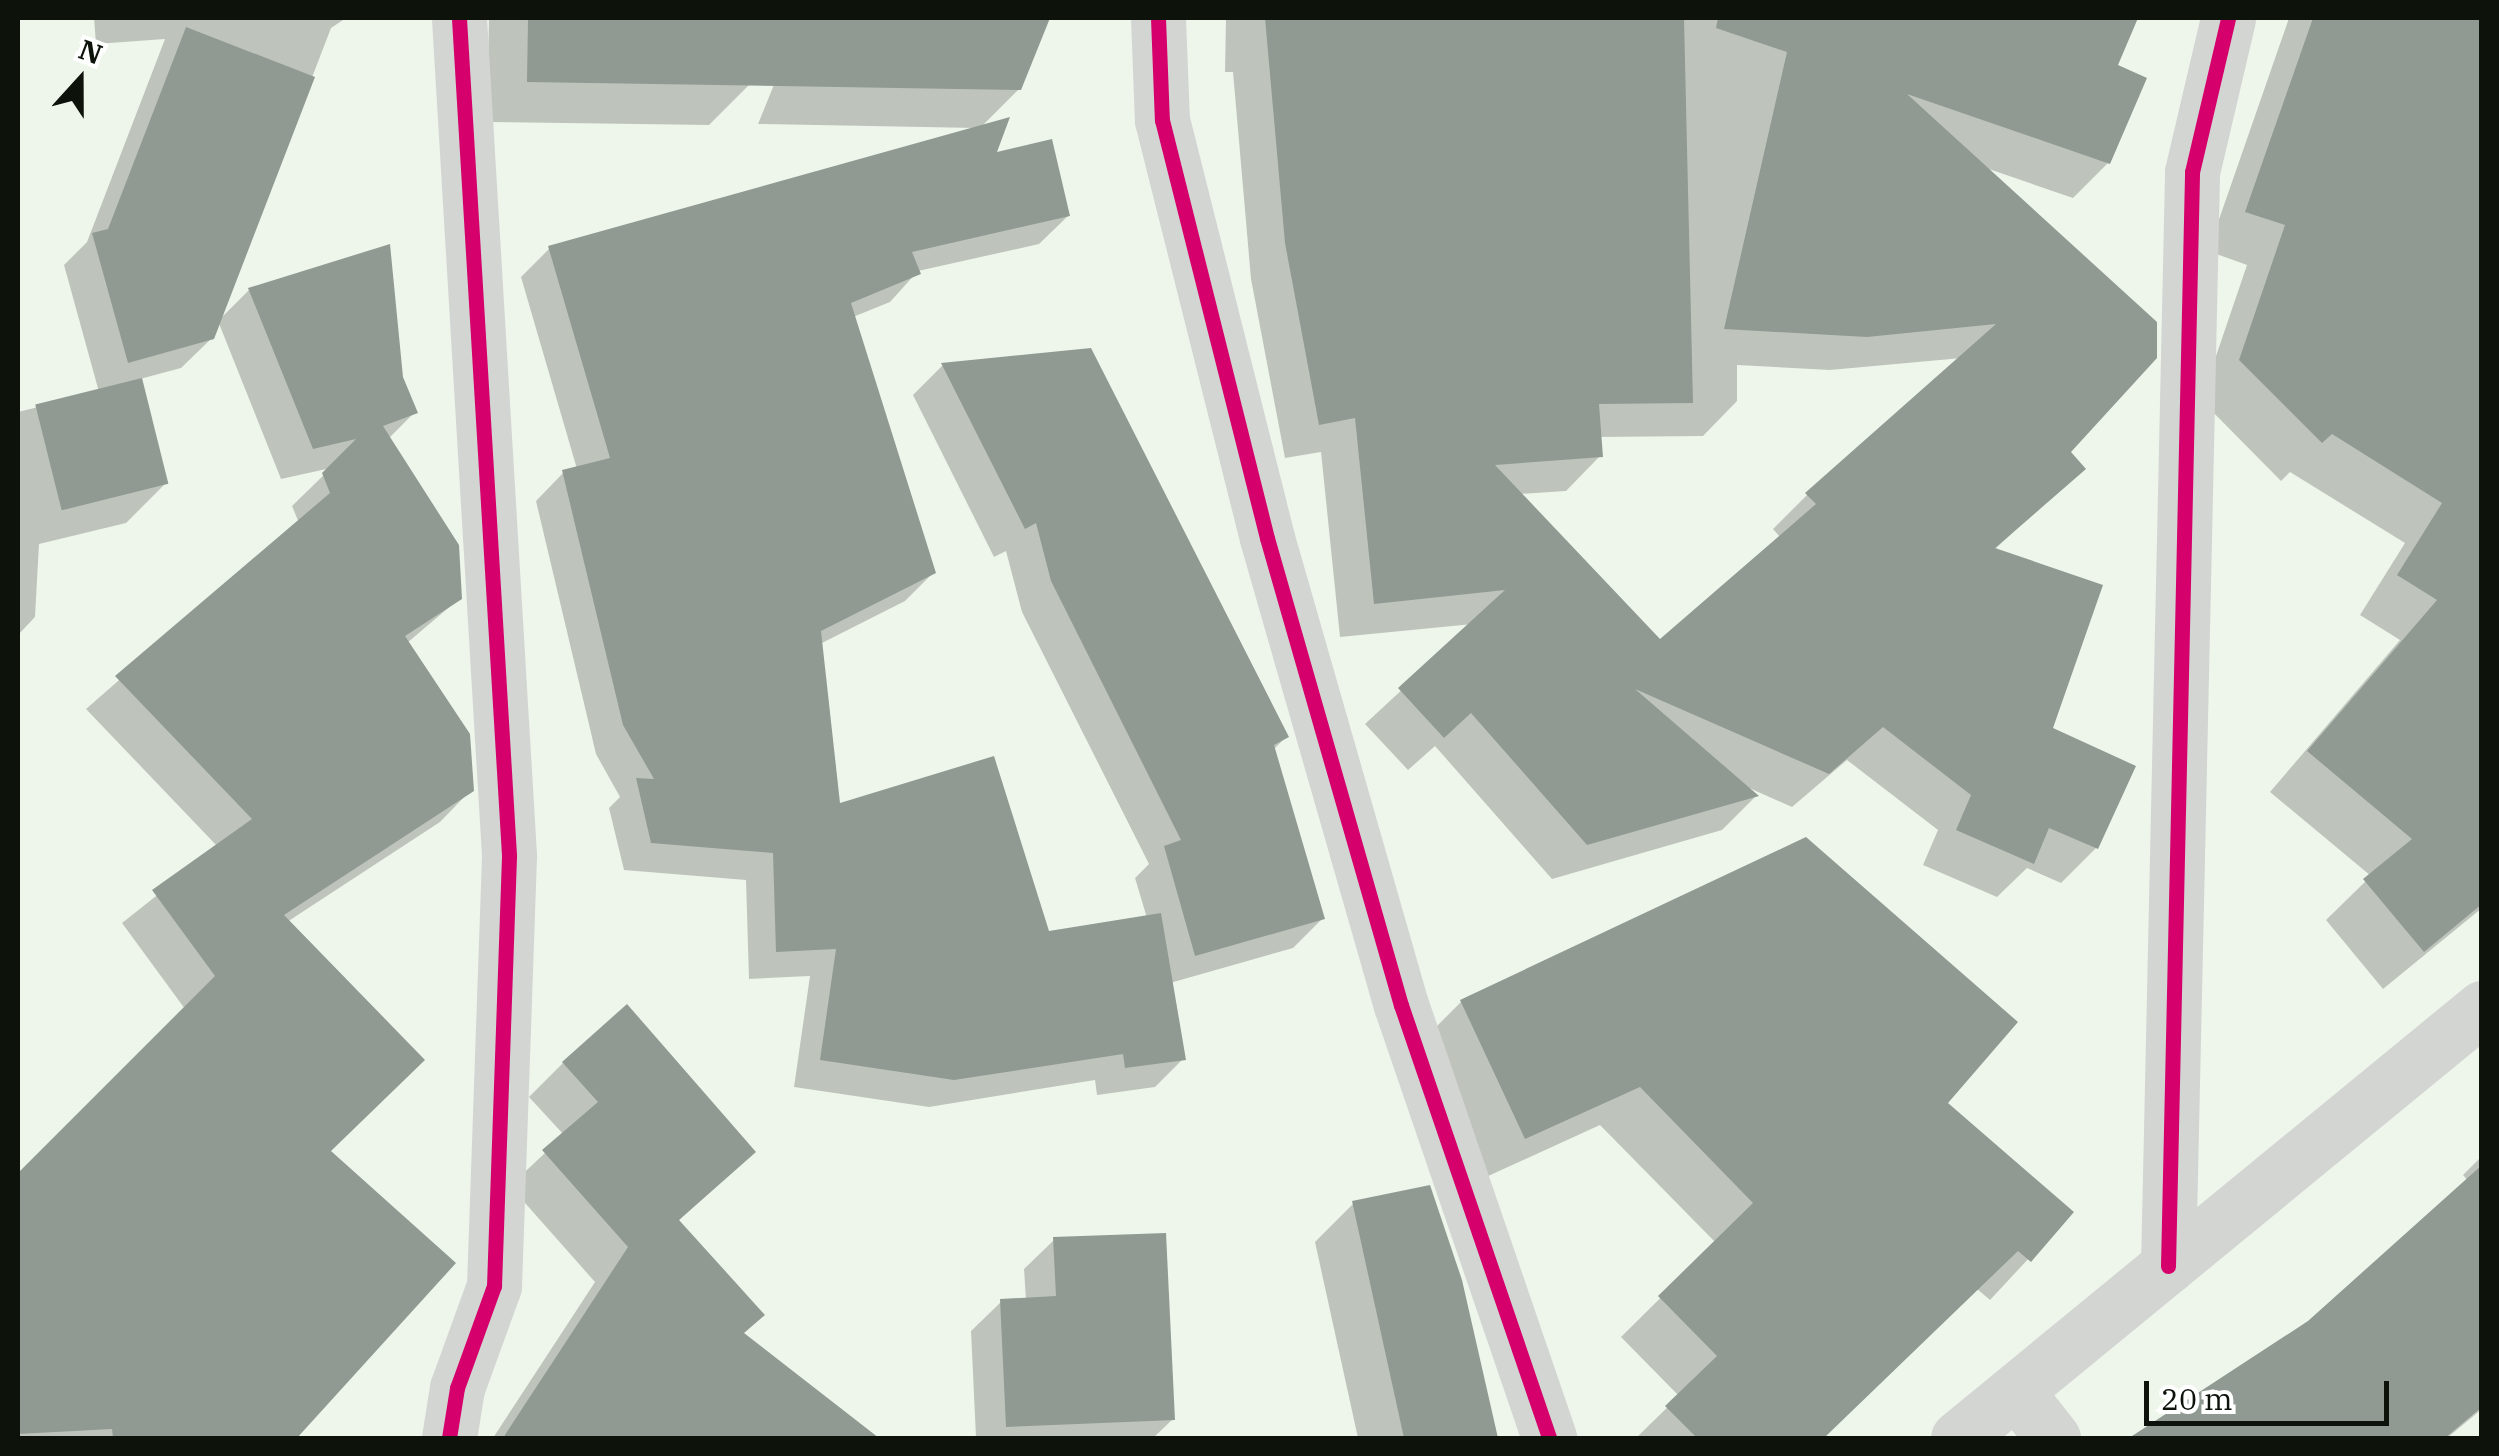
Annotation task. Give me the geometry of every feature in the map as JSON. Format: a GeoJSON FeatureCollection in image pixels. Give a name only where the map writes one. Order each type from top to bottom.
{"type":"FeatureCollection","features":[{"type":"Feature","properties":{"kind":"street"},"geometry":{"type":"LineString","coordinates":[[449,1438],[457,1388],[494,1286],[509,855],[459,18]]}},
{"type":"Feature","properties":{"kind":"street"},"geometry":{"type":"LineString","coordinates":[[1158,18],[1162,120],[1267,538],[1401,1005],[1549,1438]]}},
{"type":"Feature","properties":{"kind":"street"},"geometry":{"type":"LineString","coordinates":[[2168,1266],[2192,172],[2228,18]]}},
{"type":"Feature","properties":{"kind":"street"},"geometry":{"type":"LineString","coordinates":[[1958,1438],[2482,1008]]}},
{"type":"Feature","properties":{"kind":"street"},"geometry":{"type":"LineString","coordinates":[[2016,1391],[2052,1438]]}},
{"type":"Feature","properties":{"kind":"building"},"geometry":{"type":"Polygon","coordinates":[[[528,18],[1050,18],[1021,90],[527,82],[528,18]]]}},
{"type":"Feature","properties":{"kind":"building"},"geometry":{"type":"Polygon","coordinates":[[[1265,18],[1684,18],[1693,403],[1599,404],[1603,457],[1495,465],[1660,639],[1816,504],[1805,493],[1996,324],[1867,337],[1724,329],[1787,52],[1716,28],[1718,18],[2138,18],[2118,65],[2147,78],[2110,164],[1907,94],[2157,322],[2157,358],[2071,452],[2086,469],[1995,548],[2103,585],[2053,728],[2136,766],[2098,849],[2049,828],[2034,864],[1956,830],[1971,795],[1883,727],[1829,774],[1635,689],[1759,796],[1587,845],[1471,713],[1444,738],[1398,688],[1505,590],[1374,604],[1355,418],[1319,425],[1285,243],[1265,18]]]}},
{"type":"Feature","properties":{"kind":"building"},"geometry":{"type":"Polygon","coordinates":[[[2313,18],[2482,18],[2482,904],[2424,952],[2363,879],[2412,839],[2307,751],[2437,600],[2397,575],[2442,503],[2332,434],[2322,443],[2239,360],[2285,225],[2245,212],[2313,18]]]}},
{"type":"Feature","properties":{"kind":"building"},"geometry":{"type":"Polygon","coordinates":[[[186,27],[315,77],[214,339],[128,363],[92,233],[108,229],[186,27]]]}},
{"type":"Feature","properties":{"kind":"building"},"geometry":{"type":"Polygon","coordinates":[[[1010,117],[997,152],[1052,139],[1070,216],[912,252],[921,274],[851,303],[936,573],[821,631],[840,803],[994,756],[1049,931],[1161,913],[1186,1060],[1125,1068],[1123,1054],[954,1080],[820,1060],[836,949],[776,952],[773,853],[651,843],[636,778],[654,779],[623,725],[562,470],[610,458],[548,246],[1010,117]]]}},
{"type":"Feature","properties":{"kind":"building"},"geometry":{"type":"Polygon","coordinates":[[[390,244],[403,377],[418,413],[383,426],[459,545],[462,599],[405,636],[470,734],[474,791],[284,915],[425,1060],[331,1151],[456,1263],[297,1438],[113,1438],[112,1429],[18,1434],[18,1173],[215,976],[152,890],[252,819],[115,676],[330,493],[322,473],[356,439],[313,449],[248,288],[390,244]]]}},
{"type":"Feature","properties":{"kind":"building"},"geometry":{"type":"Polygon","coordinates":[[[1091,348],[1289,737],[1274,745],[1325,919],[1195,956],[1164,846],[1181,840],[1051,581],[1036,523],[1025,529],[941,363],[1091,348]]]}},
{"type":"Feature","properties":{"kind":"building"},"geometry":{"type":"Polygon","coordinates":[[[142,378],[168,484],[62,510],[35,405],[142,378]]]}},
{"type":"Feature","properties":{"kind":"building"},"geometry":{"type":"Polygon","coordinates":[[[1806,837],[2018,1022],[1948,1103],[2074,1212],[2031,1262],[2018,1251],[1824,1438],[1697,1438],[1665,1406],[1717,1356],[1658,1296],[1753,1203],[1640,1087],[1525,1139],[1460,1000],[1806,837]]]}},
{"type":"Feature","properties":{"kind":"building"},"geometry":{"type":"Polygon","coordinates":[[[627,1004],[756,1152],[679,1220],[765,1315],[744,1333],[879,1438],[503,1438],[628,1247],[542,1150],[598,1102],[562,1062],[627,1004]]]}},
{"type":"Feature","properties":{"kind":"building"},"geometry":{"type":"Polygon","coordinates":[[[2482,1165],[2482,1407],[2445,1438],[2129,1438],[2308,1321],[2482,1165]]]}},
{"type":"Feature","properties":{"kind":"building"},"geometry":{"type":"Polygon","coordinates":[[[1430,1185],[1462,1280],[1498,1438],[1404,1438],[1352,1201],[1430,1185]]]}},
{"type":"Feature","properties":{"kind":"building"},"geometry":{"type":"Polygon","coordinates":[[[1166,1233],[1175,1420],[1006,1427],[1000,1299],[1056,1296],[1053,1237],[1166,1233]]]}},
{"type":"Feature","properties":{"kind":"cycle path"},"geometry":{"type":"LineString","coordinates":[[449,1438],[457,1388],[494,1286],[509,855],[459,18]]}},
{"type":"Feature","properties":{"kind":"cycle path"},"geometry":{"type":"LineString","coordinates":[[1158,18],[1162,120],[1267,538],[1401,1005],[1549,1438]]}},
{"type":"Feature","properties":{"kind":"cycle path"},"geometry":{"type":"LineString","coordinates":[[2168,1266],[2192,172],[2228,18]]}}]}
